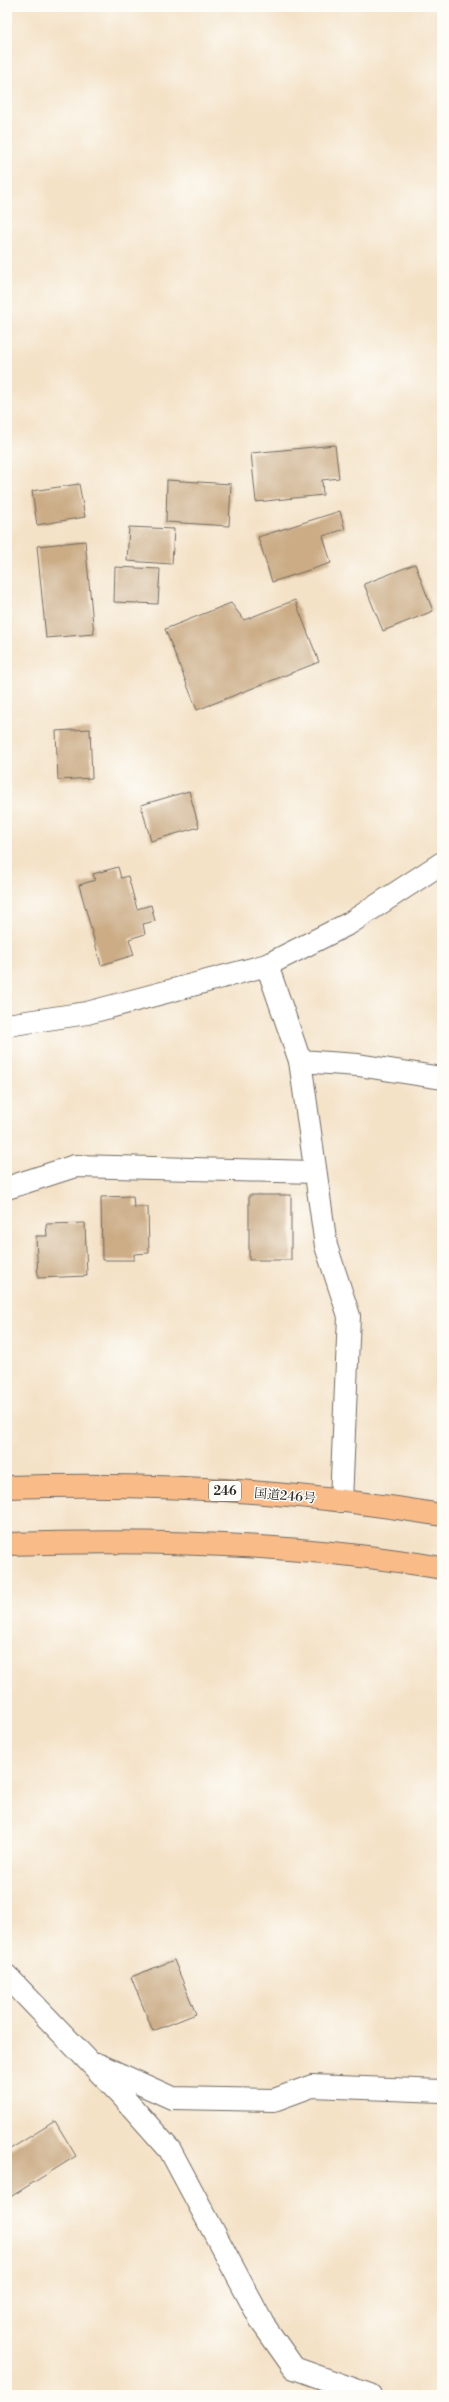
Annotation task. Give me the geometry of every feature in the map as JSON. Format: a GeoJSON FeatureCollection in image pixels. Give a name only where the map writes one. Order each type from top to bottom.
{"type":"FeatureCollection","features":[{"type":"Feature","properties":{"kind":"highway","name":"国道246号"},"geometry":{"type":"LineString","coordinates":[[7,1488],[79,1485],[225,1491],[341,1501],[442,1515]]}},
{"type":"Feature","properties":{"kind":"highway"},"geometry":{"type":"LineString","coordinates":[[7,1544],[95,1541],[241,1545],[383,1558],[442,1568]]}},
{"type":"Feature","properties":{"kind":"street"},"geometry":{"type":"LineString","coordinates":[[7,1025],[87,1013],[267,965],[350,923],[442,863]]}},
{"type":"Feature","properties":{"kind":"street"},"geometry":{"type":"LineString","coordinates":[[267,965],[300,1061],[314,1172],[326,1246],[349,1316],[341,1501]]}},
{"type":"Feature","properties":{"kind":"street"},"geometry":{"type":"LineString","coordinates":[[300,1061],[358,1065],[442,1078]]}},
{"type":"Feature","properties":{"kind":"street"},"geometry":{"type":"LineString","coordinates":[[10,1187],[75,1166],[314,1172]]}},
{"type":"Feature","properties":{"kind":"street"},"geometry":{"type":"LineString","coordinates":[[7,1976],[88,2060],[170,2150],[263,2324],[294,2368],[370,2395]]}},
{"type":"Feature","properties":{"kind":"street"},"geometry":{"type":"LineString","coordinates":[[88,2060],[172,2098],[274,2100],[312,2086],[442,2091]]}},
{"type":"Feature","properties":{"kind":"building"},"geometry":{"type":"Polygon","coordinates":[[[335,445],[339,478],[322,480],[323,495],[256,502],[251,453],[335,445]]]}},
{"type":"Feature","properties":{"kind":"building"},"geometry":{"type":"Polygon","coordinates":[[[167,480],[231,484],[229,526],[166,522],[167,480]]]}},
{"type":"Feature","properties":{"kind":"building"},"geometry":{"type":"Polygon","coordinates":[[[79,484],[85,517],[37,525],[32,491],[79,484]]]}},
{"type":"Feature","properties":{"kind":"building"},"geometry":{"type":"Polygon","coordinates":[[[340,511],[345,529],[323,536],[331,563],[272,582],[258,537],[340,511]]]}},
{"type":"Feature","properties":{"kind":"building"},"geometry":{"type":"Polygon","coordinates":[[[129,527],[174,529],[172,564],[127,561],[129,527]]]}},
{"type":"Feature","properties":{"kind":"building"},"geometry":{"type":"Polygon","coordinates":[[[85,541],[94,634],[46,638],[37,546],[85,541]]]}},
{"type":"Feature","properties":{"kind":"building"},"geometry":{"type":"Polygon","coordinates":[[[415,564],[433,611],[383,631],[364,584],[415,564]]]}},
{"type":"Feature","properties":{"kind":"building"},"geometry":{"type":"Polygon","coordinates":[[[115,567],[160,569],[158,604],[114,602],[115,567]]]}},
{"type":"Feature","properties":{"kind":"building"},"geometry":{"type":"Polygon","coordinates":[[[295,600],[319,662],[197,710],[165,629],[231,603],[244,620],[295,600]]]}},
{"type":"Feature","properties":{"kind":"building"},"geometry":{"type":"Polygon","coordinates":[[[90,729],[92,778],[58,780],[56,731],[90,729]]]}},
{"type":"Feature","properties":{"kind":"building"},"geometry":{"type":"Polygon","coordinates":[[[189,791],[199,827],[151,841],[141,805],[189,791]]]}},
{"type":"Feature","properties":{"kind":"building"},"geometry":{"type":"Polygon","coordinates":[[[118,867],[121,878],[128,876],[137,909],[151,905],[155,921],[143,924],[145,934],[129,939],[134,955],[101,965],[79,885],[95,880],[93,874],[118,867]]]}},
{"type":"Feature","properties":{"kind":"building"},"geometry":{"type":"Polygon","coordinates":[[[249,1195],[291,1195],[291,1260],[249,1260],[249,1195]]]}},
{"type":"Feature","properties":{"kind":"building"},"geometry":{"type":"Polygon","coordinates":[[[133,1196],[134,1207],[148,1207],[149,1253],[134,1254],[134,1260],[102,1260],[101,1197],[133,1196]]]}},
{"type":"Feature","properties":{"kind":"building"},"geometry":{"type":"Polygon","coordinates":[[[85,1223],[87,1276],[38,1278],[36,1236],[47,1236],[46,1224],[85,1223]]]}},
{"type":"Feature","properties":{"kind":"building"},"geometry":{"type":"Polygon","coordinates":[[[174,1960],[196,2014],[153,2031],[131,1977],[174,1960]]]}},
{"type":"Feature","properties":{"kind":"building"},"geometry":{"type":"Polygon","coordinates":[[[55,2121],[76,2156],[7,2199],[7,2151],[55,2121]]]}}]}
